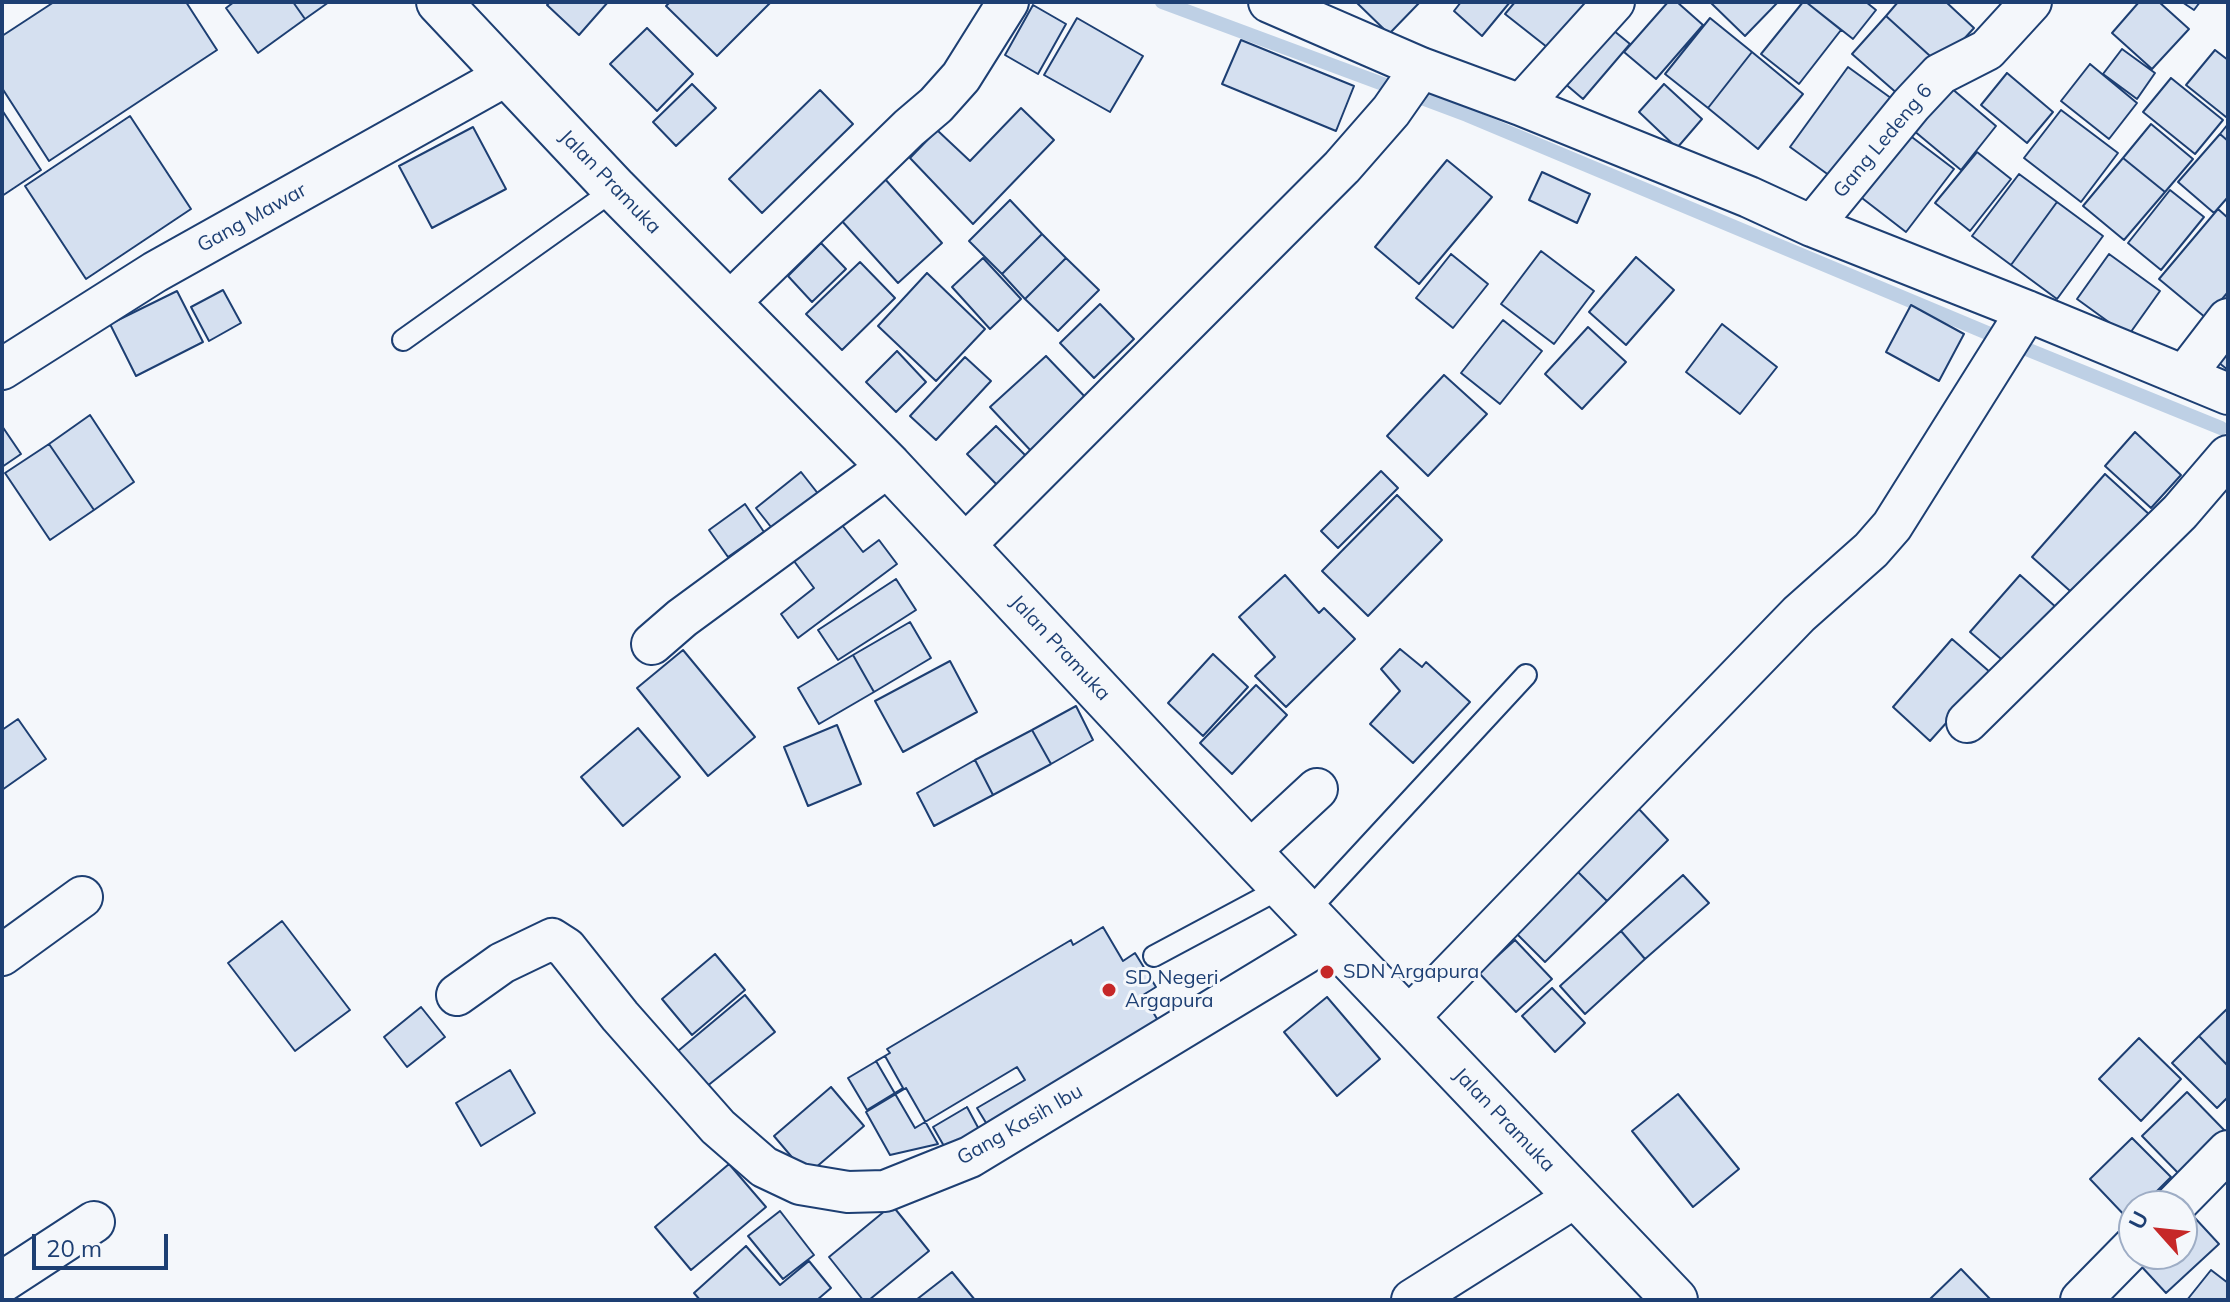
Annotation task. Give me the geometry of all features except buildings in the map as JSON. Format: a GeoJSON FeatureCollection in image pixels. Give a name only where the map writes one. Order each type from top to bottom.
{"type":"FeatureCollection","features":[{"type":"Feature","properties":{"kind":"street","name":"Jalan Pramuka"},"geometry":{"type":"LineString","coordinates":[[439,2],[615,189],[889,466],[1249,852],[1675,1300]]}},
{"type":"Feature","properties":{"kind":"street"},"geometry":{"type":"LineString","coordinates":[[729,303],[936,105],[961,77],[1008,2]]}},
{"type":"Feature","properties":{"kind":"street"},"geometry":{"type":"LineString","coordinates":[[1269,2],[1310,9],[1421,68],[1749,197],[1812,226],[2228,394]]}},
{"type":"Feature","properties":{"kind":"street"},"geometry":{"type":"LineString","coordinates":[[1521,105],[1614,2]]}},
{"type":"Feature","properties":{"kind":"street","name":"Gang Ledeng 6"},"geometry":{"type":"LineString","coordinates":[[1812,226],[1940,74],[1987,50],[2031,2]]}},
{"type":"Feature","properties":{"kind":"street"},"geometry":{"type":"LineString","coordinates":[[964,546],[1342,167],[1391,111],[1421,68]]}},
{"type":"Feature","properties":{"kind":"street","name":"Gang Mawar"},"geometry":{"type":"LineString","coordinates":[[2,369],[155,272],[507,75]]}},
{"type":"Feature","properties":{"kind":"street"},"geometry":{"type":"LineString","coordinates":[[1408,1018],[1799,614],[1871,550],[1892,526],[2027,311]]}},
{"type":"Feature","properties":{"kind":"street"},"geometry":{"type":"LineString","coordinates":[[2185,375],[2228,319]]}},
{"type":"Feature","properties":{"kind":"street"},"geometry":{"type":"LineString","coordinates":[[1967,722],[2180,512],[2228,456]]}},
{"type":"Feature","properties":{"kind":"street"},"geometry":{"type":"LineString","coordinates":[[652,644],[682,618],[889,466]]}},
{"type":"Feature","properties":{"kind":"street"},"geometry":{"type":"LineString","coordinates":[[1249,852],[1317,789]]}},
{"type":"Feature","properties":{"kind":"street"},"geometry":{"type":"LineString","coordinates":[[2,955],[82,897]]}},
{"type":"Feature","properties":{"kind":"street","name":"Gang Kasih Ibu"},"geometry":{"type":"LineString","coordinates":[[457,995],[502,963],[552,939],[566,948],[620,1016],[718,1127],[764,1167],[800,1184],[848,1192],[885,1191],[970,1157],[1307,912]]}},
{"type":"Feature","properties":{"kind":"street"},"geometry":{"type":"LineString","coordinates":[[2190,1190],[2228,1151]]}},
{"type":"Feature","properties":{"kind":"street"},"geometry":{"type":"LineString","coordinates":[[1412,1300],[1577,1196]]}},
{"type":"Feature","properties":{"kind":"street"},"geometry":{"type":"LineString","coordinates":[[2,1282],[94,1222]]}},
{"type":"Feature","properties":{"kind":"street"},"geometry":{"type":"LineString","coordinates":[[2081,1300],[2118,1262]]}},
{"type":"Feature","properties":{"kind":"lane"},"geometry":{"type":"LineString","coordinates":[[403,340],[615,189]]}},
{"type":"Feature","properties":{"kind":"lane"},"geometry":{"type":"LineString","coordinates":[[1154,956],[1307,912],[1526,675]]}},
{"type":"Feature","properties":{"kind":"waterway"},"geometry":{"type":"LineString","coordinates":[[1162,2],[1399,90]]}},
{"type":"Feature","properties":{"kind":"waterway"},"geometry":{"type":"LineString","coordinates":[[1419,97],[1997,337]]}},
{"type":"Feature","properties":{"kind":"waterway"},"geometry":{"type":"LineString","coordinates":[[2019,346],[2221,428]]}},
{"type":"Feature","properties":{"kind":"place","name":"SDN Argapura"},"geometry":{"type":"Point","coordinates":[1327,972]}},
{"type":"Feature","properties":{"kind":"place","name":"SD Negeri Argapura"},"geometry":{"type":"Point","coordinates":[1109,990]}}]}
